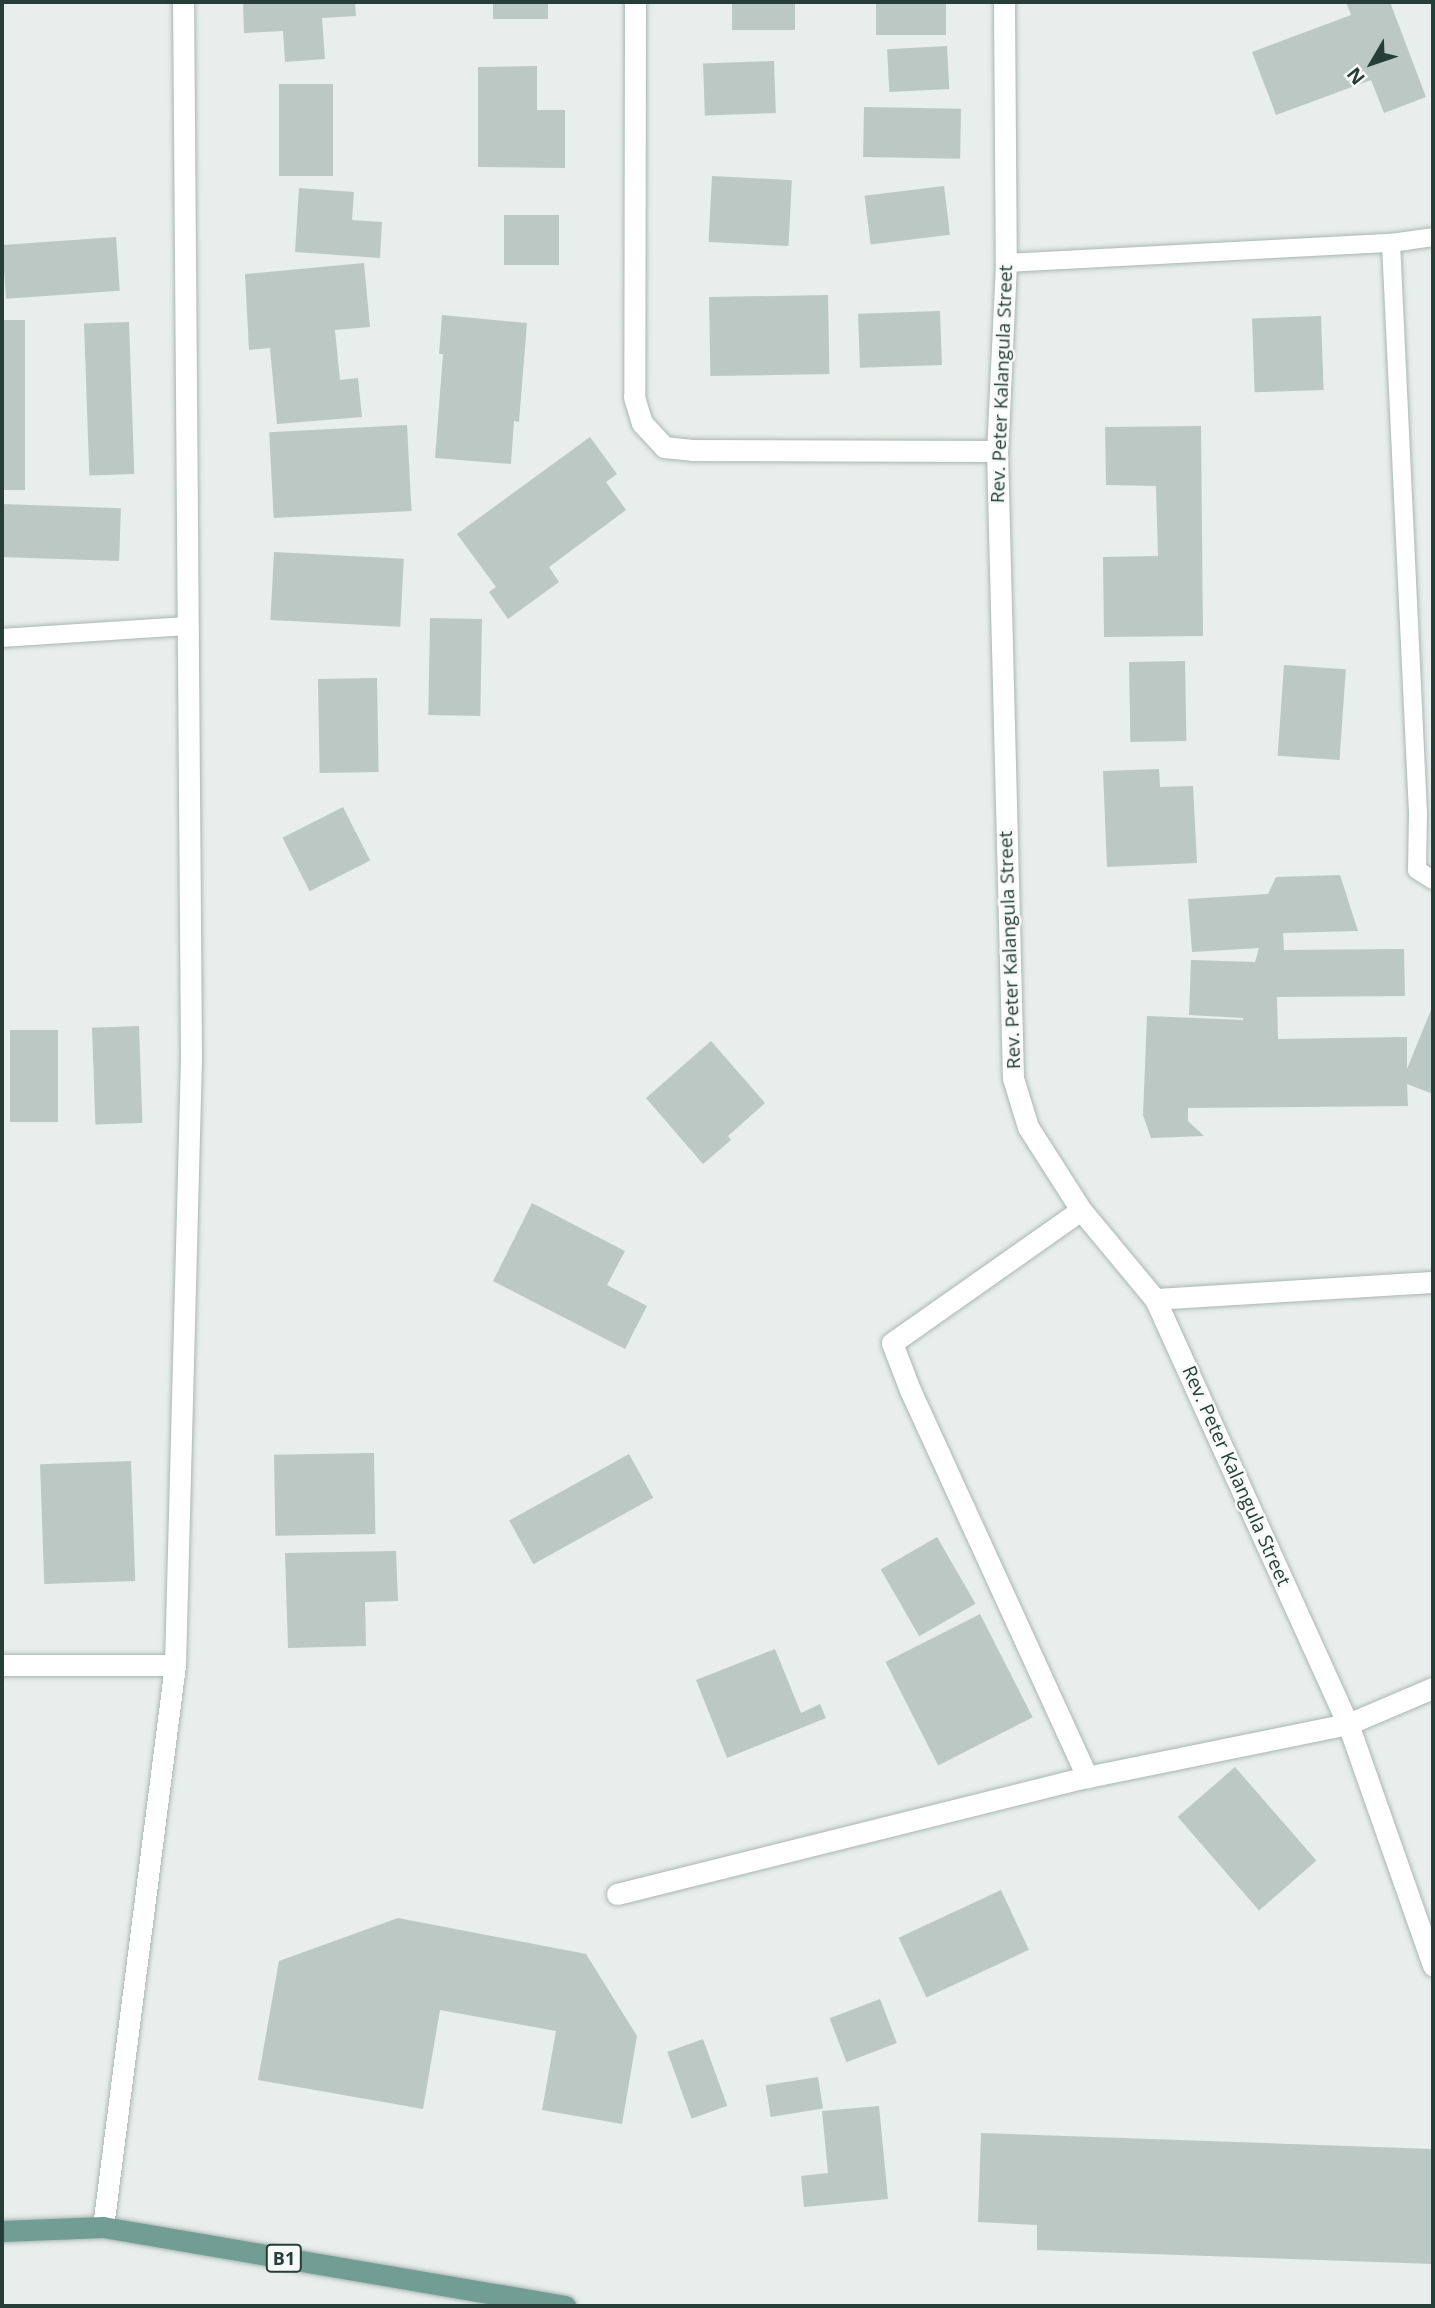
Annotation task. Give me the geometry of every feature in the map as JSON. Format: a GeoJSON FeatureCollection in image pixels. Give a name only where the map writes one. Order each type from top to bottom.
{"type":"FeatureCollection","features":[{"type":"Feature","properties":{"kind":"main road","name":"B1"},"geometry":{"type":"LineString","coordinates":[[2,2231],[103,2227],[565,2306]]}},
{"type":"Feature","properties":{"kind":"street"},"geometry":{"type":"LineString","coordinates":[[103,2227],[175,1665],[191,1057],[183,2]]}},
{"type":"Feature","properties":{"kind":"street"},"geometry":{"type":"LineString","coordinates":[[635,2],[634,397],[642,423],[664,447],[692,450],[997,451]]}},
{"type":"Feature","properties":{"kind":"street","name":"Rev. Peter Kalangula Street"},"geometry":{"type":"LineString","coordinates":[[1004,2],[1006,263],[997,451],[1013,1077],[1028,1127],[1081,1210],[1155,1298],[1348,1724],[1433,1966]]}},
{"type":"Feature","properties":{"kind":"street"},"geometry":{"type":"LineString","coordinates":[[1081,1210],[892,1343],[910,1390],[1087,1777]]}},
{"type":"Feature","properties":{"kind":"street"},"geometry":{"type":"LineString","coordinates":[[1155,1298],[1433,1282]]}},
{"type":"Feature","properties":{"kind":"street"},"geometry":{"type":"LineString","coordinates":[[2,1665],[175,1665]]}},
{"type":"Feature","properties":{"kind":"street"},"geometry":{"type":"LineString","coordinates":[[617,1894],[1087,1777],[1348,1724],[1433,1688]]}},
{"type":"Feature","properties":{"kind":"lane"},"geometry":{"type":"LineString","coordinates":[[1006,263],[1391,243],[1433,237]]}},
{"type":"Feature","properties":{"kind":"lane"},"geometry":{"type":"LineString","coordinates":[[1391,243],[1417,799],[1417,870],[1433,880]]}},
{"type":"Feature","properties":{"kind":"lane"},"geometry":{"type":"LineString","coordinates":[[2,638],[186,626]]}},
{"type":"Feature","properties":{"kind":"building"},"geometry":{"type":"Polygon","coordinates":[[[243,2],[355,2],[356,16],[322,18],[325,59],[285,62],[283,31],[244,33],[243,2]]]}},
{"type":"Feature","properties":{"kind":"building"},"geometry":{"type":"Polygon","coordinates":[[[493,2],[548,2],[548,19],[493,19],[493,2]]]}},
{"type":"Feature","properties":{"kind":"building"},"geometry":{"type":"Polygon","coordinates":[[[732,2],[795,2],[795,30],[732,30],[732,2]]]}},
{"type":"Feature","properties":{"kind":"building"},"geometry":{"type":"Polygon","coordinates":[[[876,2],[946,2],[946,35],[876,35],[876,2]]]}},
{"type":"Feature","properties":{"kind":"building"},"geometry":{"type":"Polygon","coordinates":[[[1346,2],[1390,2],[1426,97],[1384,113],[1371,80],[1276,115],[1252,52],[1351,15],[1346,2]]]}},
{"type":"Feature","properties":{"kind":"building"},"geometry":{"type":"Polygon","coordinates":[[[947,46],[949,89],[889,92],[887,49],[947,46]]]}},
{"type":"Feature","properties":{"kind":"building"},"geometry":{"type":"Polygon","coordinates":[[[774,61],[776,113],[705,115],[703,63],[774,61]]]}},
{"type":"Feature","properties":{"kind":"building"},"geometry":{"type":"Polygon","coordinates":[[[537,66],[537,110],[565,110],[565,168],[478,167],[478,67],[537,66]]]}},
{"type":"Feature","properties":{"kind":"building"},"geometry":{"type":"Polygon","coordinates":[[[279,84],[333,84],[333,176],[279,176],[279,84]]]}},
{"type":"Feature","properties":{"kind":"building"},"geometry":{"type":"Polygon","coordinates":[[[864,107],[961,109],[960,159],[863,157],[864,107]]]}},
{"type":"Feature","properties":{"kind":"building"},"geometry":{"type":"Polygon","coordinates":[[[712,176],[792,180],[788,246],[709,242],[712,176]]]}},
{"type":"Feature","properties":{"kind":"building"},"geometry":{"type":"Polygon","coordinates":[[[944,186],[950,235],[871,244],[865,196],[944,186]]]}},
{"type":"Feature","properties":{"kind":"building"},"geometry":{"type":"Polygon","coordinates":[[[299,188],[354,192],[352,220],[382,222],[380,258],[295,252],[299,188]]]}},
{"type":"Feature","properties":{"kind":"building"},"geometry":{"type":"Polygon","coordinates":[[[504,215],[559,215],[559,265],[504,265],[504,215]]]}},
{"type":"Feature","properties":{"kind":"building"},"geometry":{"type":"Polygon","coordinates":[[[116,237],[120,291],[6,299],[2,245],[116,237]]]}},
{"type":"Feature","properties":{"kind":"building"},"geometry":{"type":"Polygon","coordinates":[[[364,263],[370,327],[335,330],[340,380],[358,378],[362,417],[277,424],[270,348],[249,350],[245,274],[364,263]]]}},
{"type":"Feature","properties":{"kind":"building"},"geometry":{"type":"Polygon","coordinates":[[[828,295],[829,374],[710,376],[709,297],[828,295]]]}},
{"type":"Feature","properties":{"kind":"building"},"geometry":{"type":"Polygon","coordinates":[[[940,311],[942,365],[860,368],[858,314],[940,311]]]}},
{"type":"Feature","properties":{"kind":"building"},"geometry":{"type":"Polygon","coordinates":[[[442,315],[527,323],[519,422],[514,421],[511,464],[435,458],[443,354],[439,354],[442,315]]]}},
{"type":"Feature","properties":{"kind":"building"},"geometry":{"type":"Polygon","coordinates":[[[1321,316],[1324,390],[1255,392],[1252,318],[1321,316]]]}},
{"type":"Feature","properties":{"kind":"building"},"geometry":{"type":"Polygon","coordinates":[[[2,320],[25,320],[25,490],[2,490],[2,320]]]}},
{"type":"Feature","properties":{"kind":"building"},"geometry":{"type":"Polygon","coordinates":[[[129,322],[134,474],[89,475],[84,324],[129,322]]]}},
{"type":"Feature","properties":{"kind":"building"},"geometry":{"type":"Polygon","coordinates":[[[407,425],[412,511],[274,518],[269,432],[407,425]]]}},
{"type":"Feature","properties":{"kind":"building"},"geometry":{"type":"Polygon","coordinates":[[[1201,426],[1203,636],[1104,637],[1103,557],[1158,556],[1156,486],[1106,485],[1105,427],[1201,426]]]}},
{"type":"Feature","properties":{"kind":"building"},"geometry":{"type":"Polygon","coordinates":[[[590,437],[617,474],[606,482],[626,510],[549,567],[559,582],[508,619],[489,592],[496,587],[457,534],[590,437]]]}},
{"type":"Feature","properties":{"kind":"building"},"geometry":{"type":"Polygon","coordinates":[[[2,504],[121,508],[119,561],[2,557],[2,504]]]}},
{"type":"Feature","properties":{"kind":"building"},"geometry":{"type":"Polygon","coordinates":[[[274,552],[404,559],[400,627],[270,620],[274,552]]]}},
{"type":"Feature","properties":{"kind":"building"},"geometry":{"type":"Polygon","coordinates":[[[430,618],[482,619],[480,716],[428,715],[430,618]]]}},
{"type":"Feature","properties":{"kind":"building"},"geometry":{"type":"Polygon","coordinates":[[[1185,661],[1186,741],[1130,742],[1129,662],[1185,661]]]}},
{"type":"Feature","properties":{"kind":"building"},"geometry":{"type":"Polygon","coordinates":[[[1284,665],[1346,669],[1340,760],[1278,756],[1284,665]]]}},
{"type":"Feature","properties":{"kind":"building"},"geometry":{"type":"Polygon","coordinates":[[[377,678],[379,772],[320,773],[318,679],[377,678]]]}},
{"type":"Feature","properties":{"kind":"building"},"geometry":{"type":"Polygon","coordinates":[[[1159,769],[1160,787],[1193,786],[1197,863],[1107,867],[1103,771],[1159,769]]]}},
{"type":"Feature","properties":{"kind":"building"},"geometry":{"type":"Polygon","coordinates":[[[343,807],[370,860],[310,891],[282,838],[343,807]]]}},
{"type":"Feature","properties":{"kind":"building"},"geometry":{"type":"Polygon","coordinates":[[[1340,875],[1358,931],[1283,933],[1284,950],[1404,949],[1405,996],[1277,997],[1278,1039],[1407,1037],[1407,1069],[1433,1005],[1433,1094],[1407,1084],[1408,1106],[1188,1108],[1188,1121],[1204,1136],[1151,1138],[1143,1115],[1147,1016],[1243,1020],[1189,1015],[1191,960],[1255,962],[1259,948],[1192,952],[1188,899],[1268,894],[1276,877],[1340,875]]]}},
{"type":"Feature","properties":{"kind":"building"},"geometry":{"type":"Polygon","coordinates":[[[139,1026],[142,1123],[95,1125],[92,1028],[139,1026]]]}},
{"type":"Feature","properties":{"kind":"building"},"geometry":{"type":"Polygon","coordinates":[[[10,1030],[58,1030],[58,1122],[10,1122],[10,1030]]]}},
{"type":"Feature","properties":{"kind":"building"},"geometry":{"type":"Polygon","coordinates":[[[711,1041],[765,1103],[728,1136],[731,1140],[703,1164],[646,1098],[711,1041]]]}},
{"type":"Feature","properties":{"kind":"building"},"geometry":{"type":"Polygon","coordinates":[[[532,1203],[625,1251],[607,1285],[647,1306],[625,1349],[493,1281],[532,1203]]]}},
{"type":"Feature","properties":{"kind":"building"},"geometry":{"type":"Polygon","coordinates":[[[374,1453],[375,1534],[275,1536],[274,1455],[374,1453]]]}},
{"type":"Feature","properties":{"kind":"building"},"geometry":{"type":"Polygon","coordinates":[[[629,1454],[653,1498],[533,1564],[509,1520],[629,1454]]]}},
{"type":"Feature","properties":{"kind":"building"},"geometry":{"type":"Polygon","coordinates":[[[131,1461],[135,1581],[44,1584],[40,1464],[131,1461]]]}},
{"type":"Feature","properties":{"kind":"building"},"geometry":{"type":"Polygon","coordinates":[[[937,1537],[975,1604],[919,1636],[881,1570],[937,1537]]]}},
{"type":"Feature","properties":{"kind":"building"},"geometry":{"type":"Polygon","coordinates":[[[396,1551],[398,1601],[365,1602],[366,1646],[288,1648],[285,1553],[396,1551]]]}},
{"type":"Feature","properties":{"kind":"building"},"geometry":{"type":"Polygon","coordinates":[[[980,1614],[1033,1717],[938,1765],[886,1662],[980,1614]]]}},
{"type":"Feature","properties":{"kind":"building"},"geometry":{"type":"Polygon","coordinates":[[[775,1649],[801,1713],[820,1704],[826,1718],[727,1758],[696,1680],[775,1649]]]}},
{"type":"Feature","properties":{"kind":"building"},"geometry":{"type":"Polygon","coordinates":[[[1235,1767],[1316,1861],[1259,1910],[1178,1817],[1235,1767]]]}},
{"type":"Feature","properties":{"kind":"building"},"geometry":{"type":"Polygon","coordinates":[[[1001,1890],[1029,1950],[926,1998],[899,1938],[1001,1890]]]}},
{"type":"Feature","properties":{"kind":"building"},"geometry":{"type":"Polygon","coordinates":[[[398,1918],[586,1954],[637,2036],[622,2124],[542,2110],[556,2031],[440,2010],[423,2109],[258,2080],[279,1961],[398,1918]]]}},
{"type":"Feature","properties":{"kind":"building"},"geometry":{"type":"Polygon","coordinates":[[[880,1999],[897,2043],[846,2062],[830,2018],[880,1999]]]}},
{"type":"Feature","properties":{"kind":"building"},"geometry":{"type":"Polygon","coordinates":[[[703,2039],[727,2106],[692,2119],[667,2052],[703,2039]]]}},
{"type":"Feature","properties":{"kind":"building"},"geometry":{"type":"Polygon","coordinates":[[[818,2077],[823,2109],[771,2117],[766,2085],[818,2077]]]}},
{"type":"Feature","properties":{"kind":"building"},"geometry":{"type":"Polygon","coordinates":[[[879,2106],[888,2199],[804,2207],[801,2176],[828,2173],[822,2111],[879,2106]]]}},
{"type":"Feature","properties":{"kind":"building"},"geometry":{"type":"Polygon","coordinates":[[[981,2133],[1433,2149],[1433,2264],[1037,2250],[1037,2225],[978,2222],[981,2133]]]}}]}
